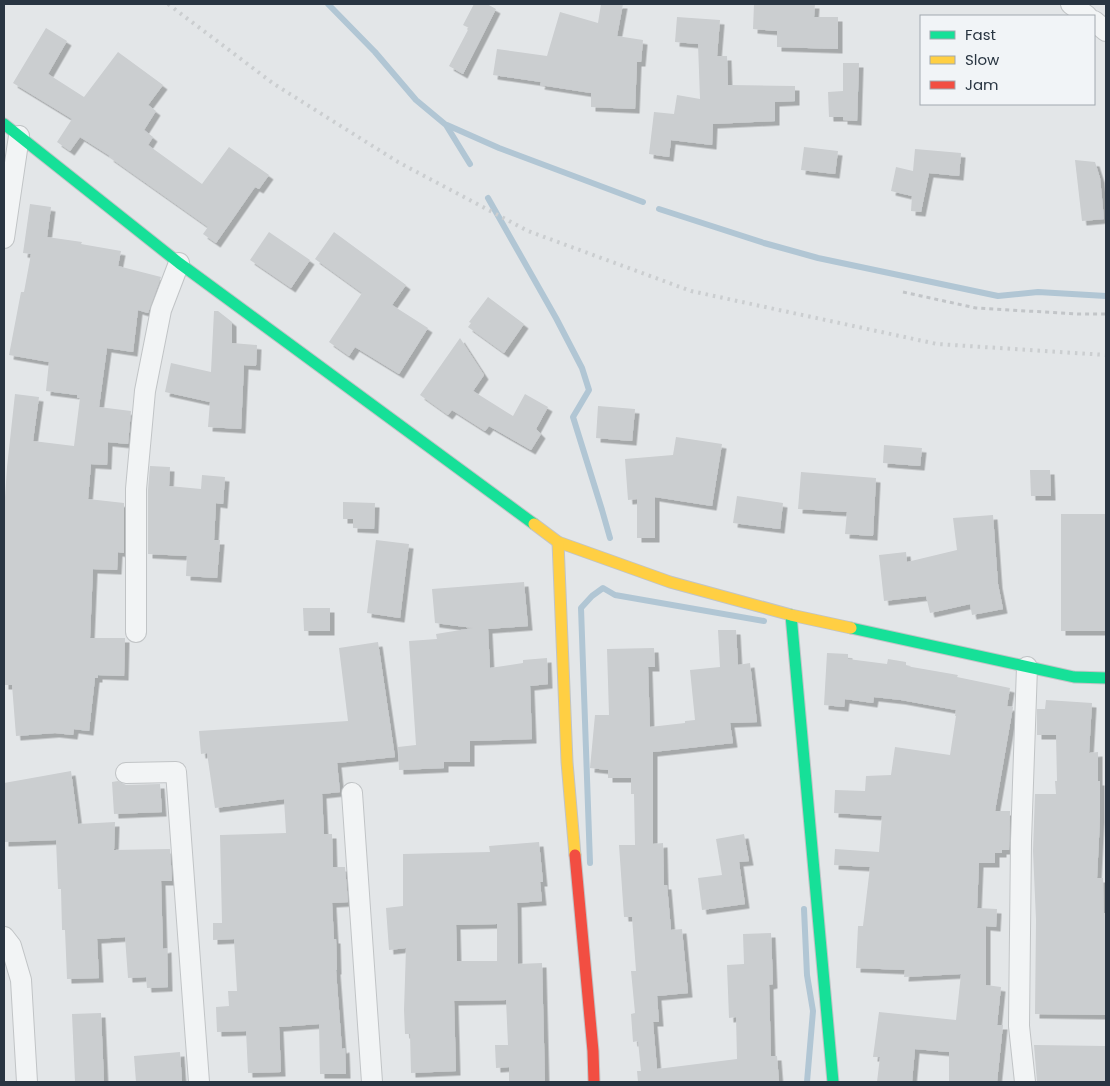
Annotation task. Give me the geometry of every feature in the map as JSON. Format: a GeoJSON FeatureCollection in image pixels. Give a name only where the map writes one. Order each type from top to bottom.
{"type":"FeatureCollection","features":[{"type":"Feature","properties":{"kind":"street"},"geometry":{"type":"LineString","coordinates":[[1071,4],[1086,15]]}},
{"type":"Feature","properties":{"kind":"street"},"geometry":{"type":"LineString","coordinates":[[1095,22],[1106,31]]}},
{"type":"Feature","properties":{"kind":"street"},"geometry":{"type":"LineString","coordinates":[[4,238],[11,130]]}},
{"type":"Feature","properties":{"kind":"street"},"geometry":{"type":"LineString","coordinates":[[11,130],[179,264],[558,542],[670,582],[791,615],[1074,677],[1106,678]]}},
{"type":"Feature","properties":{"kind":"street"},"geometry":{"type":"LineString","coordinates":[[136,632],[136,489],[145,391],[161,310],[179,264]]}},
{"type":"Feature","properties":{"kind":"street"},"geometry":{"type":"LineString","coordinates":[[558,542],[567,762],[593,1051],[594,1082]]}},
{"type":"Feature","properties":{"kind":"street"},"geometry":{"type":"LineString","coordinates":[[791,615],[833,1082]]}},
{"type":"Feature","properties":{"kind":"street"},"geometry":{"type":"LineString","coordinates":[[1025,1082],[1019,1026],[1021,841],[1027,667]]}},
{"type":"Feature","properties":{"kind":"street"},"geometry":{"type":"LineString","coordinates":[[126,773],[176,772],[199,1082]]}},
{"type":"Feature","properties":{"kind":"street"},"geometry":{"type":"LineString","coordinates":[[352,793],[372,1082]]}},
{"type":"Feature","properties":{"kind":"street"},"geometry":{"type":"LineString","coordinates":[[4,937],[11,946],[21,980],[27,1082]]}},
{"type":"Feature","properties":{"kind":"path"},"geometry":{"type":"LineString","coordinates":[[903,292],[976,308],[1106,314]]}},
{"type":"Feature","properties":{"kind":"building"},"geometry":{"type":"Polygon","coordinates":[[[474,4],[487,4],[496,9],[463,74],[449,66],[469,28],[463,25],[474,4]]]}},
{"type":"Feature","properties":{"kind":"building"},"geometry":{"type":"Polygon","coordinates":[[[601,4],[623,4],[617,36],[643,40],[641,62],[637,62],[635,109],[591,107],[591,93],[540,85],[541,82],[493,75],[497,49],[547,56],[560,12],[598,23],[601,4]]]}},
{"type":"Feature","properties":{"kind":"building"},"geometry":{"type":"Polygon","coordinates":[[[754,4],[815,4],[814,17],[838,17],[838,49],[777,47],[777,31],[753,29],[754,4]]]}},
{"type":"Feature","properties":{"kind":"building"},"geometry":{"type":"Polygon","coordinates":[[[677,17],[720,20],[717,56],[727,56],[728,85],[795,86],[795,101],[775,102],[775,121],[713,124],[712,145],[671,140],[669,157],[649,154],[654,112],[674,114],[677,95],[700,99],[698,44],[675,42],[677,17]]]}},
{"type":"Feature","properties":{"kind":"building"},"geometry":{"type":"Polygon","coordinates":[[[46,28],[67,41],[48,74],[84,97],[118,52],[163,85],[148,105],[156,111],[144,130],[153,137],[148,145],[202,184],[229,147],[269,175],[259,189],[255,187],[216,243],[203,234],[208,227],[110,156],[80,137],[70,151],[57,142],[72,119],[13,83],[46,28]]]}},
{"type":"Feature","properties":{"kind":"building"},"geometry":{"type":"Polygon","coordinates":[[[843,63],[859,63],[857,121],[843,120],[843,117],[829,117],[828,92],[843,91],[843,63]]]}},
{"type":"Feature","properties":{"kind":"building"},"geometry":{"type":"Polygon","coordinates":[[[804,147],[838,151],[835,174],[801,170],[804,147]]]}},
{"type":"Feature","properties":{"kind":"building"},"geometry":{"type":"Polygon","coordinates":[[[915,149],[961,153],[959,176],[929,173],[921,212],[911,211],[912,196],[891,191],[896,167],[913,171],[915,149]]]}},
{"type":"Feature","properties":{"kind":"building"},"geometry":{"type":"Polygon","coordinates":[[[1075,160],[1095,162],[1100,178],[1104,219],[1082,221],[1075,160]]]}},
{"type":"Feature","properties":{"kind":"building"},"geometry":{"type":"Polygon","coordinates":[[[30,204],[51,207],[47,237],[82,242],[81,244],[121,251],[118,266],[161,277],[148,313],[138,310],[133,352],[107,348],[99,407],[131,411],[128,444],[108,442],[107,465],[91,464],[88,499],[124,503],[124,553],[118,552],[117,570],[93,569],[90,638],[125,638],[124,676],[98,675],[98,678],[95,678],[89,731],[74,729],[73,735],[55,733],[16,736],[12,685],[4,685],[4,513],[15,394],[39,397],[33,441],[74,446],[80,398],[77,398],[77,395],[46,391],[49,362],[9,355],[21,292],[24,292],[31,254],[23,253],[30,204]]]}},
{"type":"Feature","properties":{"kind":"building"},"geometry":{"type":"Polygon","coordinates":[[[269,232],[310,260],[291,288],[250,260],[269,232]]]}},
{"type":"Feature","properties":{"kind":"building"},"geometry":{"type":"Polygon","coordinates":[[[334,232],[406,285],[392,305],[428,328],[399,374],[355,347],[349,356],[329,342],[362,293],[315,259],[334,232]]]}},
{"type":"Feature","properties":{"kind":"building"},"geometry":{"type":"Polygon","coordinates":[[[488,297],[524,324],[504,353],[468,327],[471,323],[469,322],[488,297]]]}},
{"type":"Feature","properties":{"kind":"building"},"geometry":{"type":"Polygon","coordinates":[[[214,311],[218,311],[232,322],[232,343],[257,345],[256,366],[244,365],[241,429],[208,427],[210,402],[165,392],[171,363],[211,372],[214,311]]]}},
{"type":"Feature","properties":{"kind":"building"},"geometry":{"type":"Polygon","coordinates":[[[460,338],[484,375],[473,391],[513,416],[525,394],[548,407],[536,429],[541,434],[531,450],[489,426],[485,431],[452,410],[448,415],[420,395],[460,338]]]}},
{"type":"Feature","properties":{"kind":"building"},"geometry":{"type":"Polygon","coordinates":[[[598,406],[635,409],[632,441],[596,438],[598,406]]]}},
{"type":"Feature","properties":{"kind":"building"},"geometry":{"type":"Polygon","coordinates":[[[676,437],[722,444],[712,506],[655,497],[655,538],[637,538],[637,499],[628,500],[625,459],[673,455],[676,437]]]}},
{"type":"Feature","properties":{"kind":"building"},"geometry":{"type":"Polygon","coordinates":[[[884,445],[922,448],[920,466],[883,463],[884,445]]]}},
{"type":"Feature","properties":{"kind":"building"},"geometry":{"type":"Polygon","coordinates":[[[150,466],[170,467],[169,486],[201,489],[202,475],[225,477],[223,504],[216,503],[214,540],[220,540],[217,578],[186,576],[187,556],[148,554],[150,466]]]}},
{"type":"Feature","properties":{"kind":"building"},"geometry":{"type":"Polygon","coordinates":[[[1030,470],[1050,470],[1051,496],[1031,496],[1030,470]]]}},
{"type":"Feature","properties":{"kind":"building"},"geometry":{"type":"Polygon","coordinates":[[[801,472],[876,478],[873,536],[845,534],[847,512],[798,509],[801,472]]]}},
{"type":"Feature","properties":{"kind":"building"},"geometry":{"type":"Polygon","coordinates":[[[737,496],[783,503],[780,529],[733,523],[737,496]]]}},
{"type":"Feature","properties":{"kind":"building"},"geometry":{"type":"Polygon","coordinates":[[[343,502],[375,503],[374,529],[353,528],[353,519],[343,519],[343,502]]]}},
{"type":"Feature","properties":{"kind":"building"},"geometry":{"type":"Polygon","coordinates":[[[1061,514],[1106,514],[1106,631],[1061,631],[1061,514]]]}},
{"type":"Feature","properties":{"kind":"building"},"geometry":{"type":"Polygon","coordinates":[[[993,515],[998,584],[1003,609],[972,615],[970,604],[930,613],[926,596],[884,601],[879,555],[906,552],[907,562],[957,550],[953,518],[993,515]]]}},
{"type":"Feature","properties":{"kind":"building"},"geometry":{"type":"Polygon","coordinates":[[[376,540],[409,544],[400,618],[367,613],[376,540]]]}},
{"type":"Feature","properties":{"kind":"building"},"geometry":{"type":"Polygon","coordinates":[[[524,582],[528,626],[488,629],[490,668],[523,663],[523,660],[547,658],[548,684],[530,686],[532,739],[470,741],[470,762],[444,762],[444,768],[399,770],[398,747],[416,745],[409,641],[437,639],[436,634],[473,628],[435,623],[432,589],[524,582]]]}},
{"type":"Feature","properties":{"kind":"building"},"geometry":{"type":"Polygon","coordinates":[[[303,608],[330,608],[330,631],[304,631],[303,608]]]}},
{"type":"Feature","properties":{"kind":"building"},"geometry":{"type":"Polygon","coordinates":[[[718,630],[736,630],[738,665],[750,663],[757,722],[730,723],[733,743],[653,752],[653,844],[663,843],[664,885],[667,885],[671,930],[682,929],[688,993],[657,996],[659,1022],[653,1022],[657,1069],[737,1059],[736,1017],[729,1018],[727,965],[744,964],[743,934],[771,933],[773,984],[769,985],[771,1056],[777,1056],[779,1082],[638,1082],[637,1071],[641,1071],[638,1041],[633,1042],[631,1014],[635,1013],[631,971],[636,971],[632,917],[624,917],[619,845],[635,845],[634,794],[631,794],[631,778],[608,778],[608,770],[590,768],[595,715],[609,715],[607,649],[654,648],[655,667],[648,667],[650,727],[695,720],[690,670],[720,667],[718,630]]]}},
{"type":"Feature","properties":{"kind":"building"},"geometry":{"type":"Polygon","coordinates":[[[378,642],[395,757],[337,763],[340,792],[322,794],[324,834],[332,834],[333,867],[345,867],[348,902],[332,903],[334,939],[336,939],[336,970],[342,1049],[345,1048],[346,1074],[320,1074],[319,1024],[279,1027],[281,1072],[248,1073],[246,1031],[217,1032],[216,1007],[229,1006],[228,991],[237,991],[234,939],[213,940],[213,923],[222,923],[220,835],[286,833],[284,799],[215,808],[207,753],[201,754],[199,731],[348,721],[339,648],[378,642]]]}},
{"type":"Feature","properties":{"kind":"building"},"geometry":{"type":"Polygon","coordinates":[[[827,653],[848,654],[848,659],[887,664],[888,659],[906,662],[906,666],[958,675],[957,677],[1010,688],[1007,706],[1013,707],[995,811],[1010,811],[1009,850],[995,853],[995,863],[979,863],[977,908],[997,909],[996,927],[986,926],[986,985],[1001,987],[997,1025],[1003,1025],[997,1082],[949,1082],[949,1052],[915,1049],[912,1082],[877,1082],[880,1057],[873,1057],[879,1012],[956,1020],[961,974],[904,977],[905,970],[856,968],[858,926],[863,926],[870,867],[834,865],[835,849],[879,852],[882,816],[834,813],[835,790],[865,791],[866,776],[891,775],[895,747],[950,755],[956,710],[874,697],[873,703],[845,699],[844,707],[824,705],[827,653]]]}},
{"type":"Feature","properties":{"kind":"building"},"geometry":{"type":"Polygon","coordinates":[[[1046,700],[1092,703],[1089,753],[1098,752],[1098,781],[1100,781],[1097,878],[1103,878],[1104,913],[1106,913],[1105,1015],[1035,1014],[1036,920],[1033,851],[1035,794],[1056,794],[1055,781],[1057,781],[1056,735],[1037,735],[1037,709],[1045,709],[1046,700]]]}},
{"type":"Feature","properties":{"kind":"building"},"geometry":{"type":"Polygon","coordinates":[[[71,771],[78,824],[115,822],[114,850],[170,849],[172,881],[161,881],[163,949],[167,948],[168,987],[147,988],[146,977],[128,978],[125,937],[97,939],[99,978],[67,979],[65,930],[62,930],[61,889],[58,889],[56,840],[4,842],[4,783],[71,771]]]}},
{"type":"Feature","properties":{"kind":"building"},"geometry":{"type":"Polygon","coordinates":[[[118,781],[126,785],[160,784],[162,812],[114,814],[112,782],[118,781]]]}},
{"type":"Feature","properties":{"kind":"building"},"geometry":{"type":"Polygon","coordinates":[[[744,834],[749,861],[739,862],[745,904],[702,910],[698,878],[722,875],[716,839],[744,834]]]}},
{"type":"Feature","properties":{"kind":"building"},"geometry":{"type":"Polygon","coordinates":[[[539,842],[543,882],[540,882],[542,901],[517,903],[518,964],[542,963],[545,1082],[509,1082],[509,1067],[496,1068],[495,1045],[508,1045],[506,1000],[454,1001],[456,1071],[411,1073],[410,1034],[405,1034],[404,1010],[406,948],[389,950],[386,908],[403,906],[403,854],[490,852],[489,846],[539,842]],[[497,924],[456,925],[457,961],[497,961],[497,924]]]}},
{"type":"Feature","properties":{"kind":"building"},"geometry":{"type":"Polygon","coordinates":[[[101,1013],[104,1082],[75,1082],[72,1014],[101,1013]]]}},
{"type":"Feature","properties":{"kind":"building"},"geometry":{"type":"Polygon","coordinates":[[[1034,1045],[1106,1046],[1106,1082],[1037,1082],[1034,1045]]]}},
{"type":"Feature","properties":{"kind":"building"},"geometry":{"type":"Polygon","coordinates":[[[180,1052],[182,1082],[136,1082],[134,1056],[180,1052]]]}},
{"type":"Feature","properties":{"kind":"waterway"},"geometry":{"type":"LineString","coordinates":[[328,4],[375,52],[416,100],[446,125],[470,164]]}},
{"type":"Feature","properties":{"kind":"waterway"},"geometry":{"type":"LineString","coordinates":[[447,125],[499,148],[643,202]]}},
{"type":"Feature","properties":{"kind":"waterway"},"geometry":{"type":"LineString","coordinates":[[488,198],[582,368],[589,390],[573,417],[610,538]]}},
{"type":"Feature","properties":{"kind":"waterway"},"geometry":{"type":"LineString","coordinates":[[659,209],[764,243],[818,258],[998,296],[1038,292],[1106,296]]}},
{"type":"Feature","properties":{"kind":"waterway"},"geometry":{"type":"LineString","coordinates":[[590,863],[581,608],[603,588],[615,595],[764,621]]}},
{"type":"Feature","properties":{"kind":"waterway"},"geometry":{"type":"LineString","coordinates":[[804,909],[807,975],[813,1011],[807,1082]]}},
{"type":"Feature","properties":{"kind":"railway"},"geometry":{"type":"LineString","coordinates":[[168,4],[274,84],[398,162],[528,231],[691,291],[937,344],[1106,355]]}},
{"type":"Feature","properties":{"kind":"traffic: fast"},"geometry":{"type":"LineString","coordinates":[[4,124],[179,263],[534,524]]}},
{"type":"Feature","properties":{"kind":"traffic: fast"},"geometry":{"type":"LineString","coordinates":[[791,615],[833,1082]]}},
{"type":"Feature","properties":{"kind":"traffic: fast"},"geometry":{"type":"LineString","coordinates":[[851,628],[1074,677],[1106,678]]}},
{"type":"Feature","properties":{"kind":"traffic: slow"},"geometry":{"type":"LineString","coordinates":[[534,524],[558,542],[670,582],[791,615],[851,628]]}},
{"type":"Feature","properties":{"kind":"traffic: slow"},"geometry":{"type":"LineString","coordinates":[[558,542],[567,762],[575,855]]}},
{"type":"Feature","properties":{"kind":"traffic: jam"},"geometry":{"type":"LineString","coordinates":[[575,855],[593,1051],[594,1082]]}}]}
